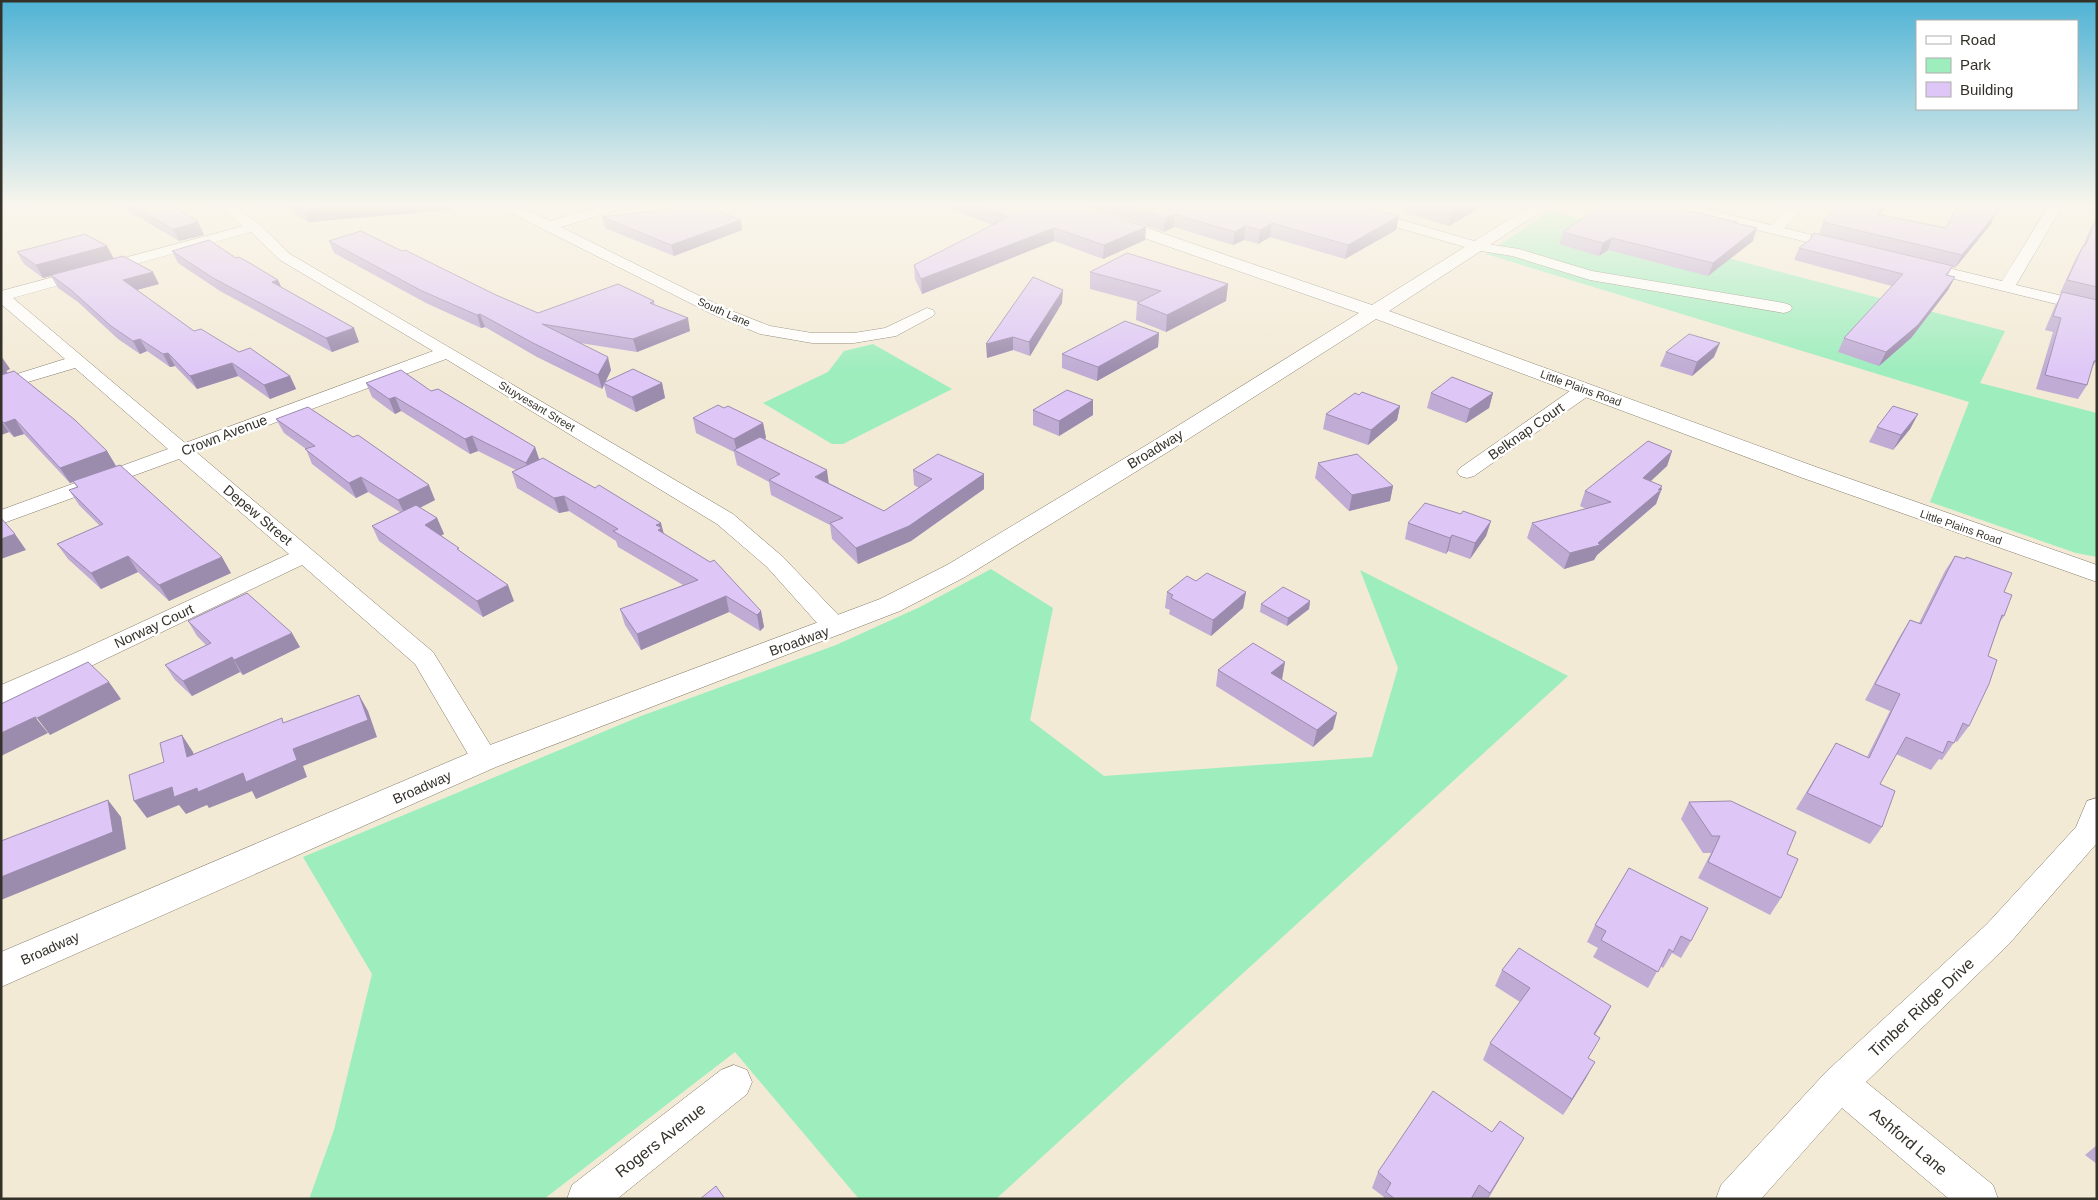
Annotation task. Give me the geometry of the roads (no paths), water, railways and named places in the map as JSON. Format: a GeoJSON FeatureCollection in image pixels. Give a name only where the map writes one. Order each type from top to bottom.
{"type":"FeatureCollection","features":[{"type":"Feature","properties":{"kind":"main road","name":"Little Plains Road"},"geometry":{"type":"LineString","coordinates":[[1227,261],[1376,312],[1826,479],[2097,574]]}},
{"type":"Feature","properties":{"kind":"main road","name":"Broadway"},"geometry":{"type":"LineString","coordinates":[[1,970],[485,759],[890,605],[956,571],[1458,261]]}},
{"type":"Feature","properties":{"kind":"street"},"geometry":{"type":"LineString","coordinates":[[2,296],[128,261]]}},
{"type":"Feature","properties":{"kind":"street","name":"Stuyvesant Street"},"geometry":{"type":"LineString","coordinates":[[292,261],[725,519],[775,562],[835,627]]}},
{"type":"Feature","properties":{"kind":"street","name":"South Lane"},"geometry":{"type":"LineString","coordinates":[[619,261],[718,311],[766,330],[812,338],[854,338],[890,332],[927,314]]}},
{"type":"Feature","properties":{"kind":"street"},"geometry":{"type":"LineString","coordinates":[[1544,261],[1590,275],[1784,308]]}},
{"type":"Feature","properties":{"kind":"street"},"geometry":{"type":"LineString","coordinates":[[2006,288],[2022,261]]}},
{"type":"Feature","properties":{"kind":"street"},"geometry":{"type":"LineString","coordinates":[[1909,264],[2097,310]]}},
{"type":"Feature","properties":{"kind":"street","name":"Depew Street"},"geometry":{"type":"LineString","coordinates":[[2,296],[424,658],[485,759]]}},
{"type":"Feature","properties":{"kind":"street","name":"Crown Avenue"},"geometry":{"type":"LineString","coordinates":[[1,518],[447,352]]}},
{"type":"Feature","properties":{"kind":"street"},"geometry":{"type":"LineString","coordinates":[[1,385],[77,361]]}},
{"type":"Feature","properties":{"kind":"street","name":"Belknap Court"},"geometry":{"type":"LineString","coordinates":[[1467,472],[1584,390]]}},
{"type":"Feature","properties":{"kind":"street","name":"Norway Court"},"geometry":{"type":"LineString","coordinates":[[1,695],[305,555]]}},
{"type":"Feature","properties":{"kind":"street","name":"Timber Ridge Drive"},"geometry":{"type":"LineString","coordinates":[[1735,1199],[1840,1083],[1998,934],[2088,833],[2097,809]]}},
{"type":"Feature","properties":{"kind":"street","name":"Rogers Avenue"},"geometry":{"type":"LineString","coordinates":[[586,1199],[734,1082]]}},
{"type":"Feature","properties":{"kind":"street","name":"Ashford Lane"},"geometry":{"type":"LineString","coordinates":[[1840,1083],[1978,1199]]}}]}
